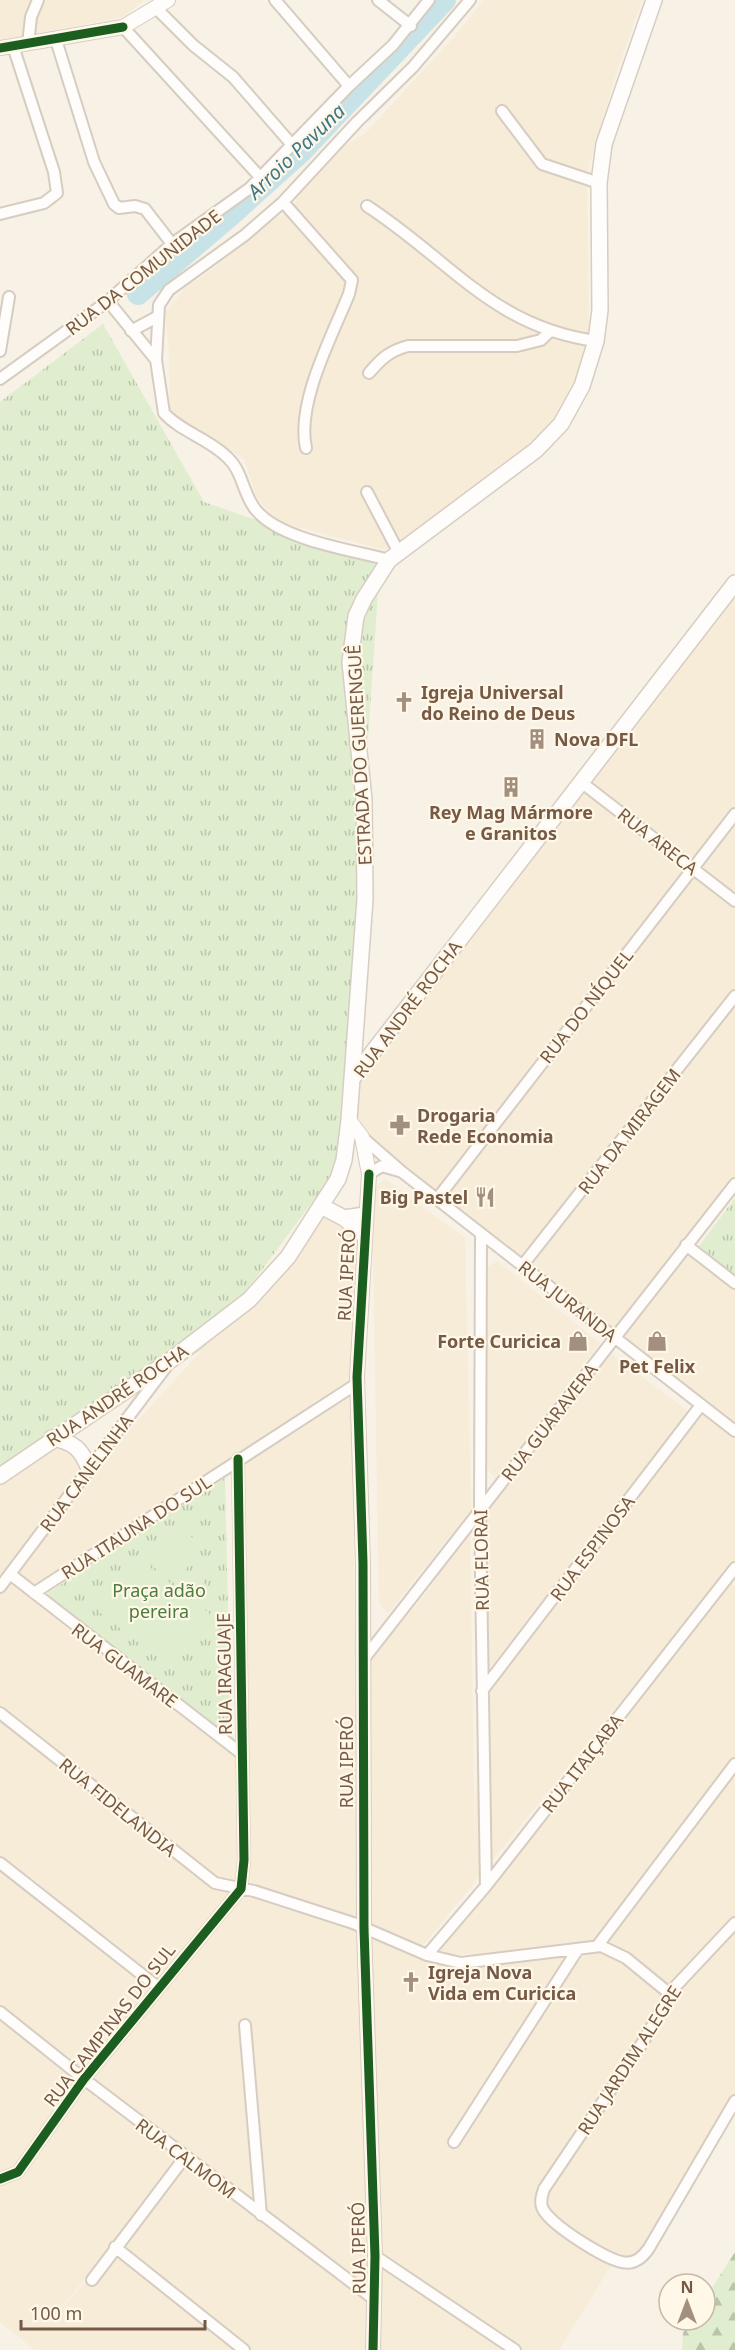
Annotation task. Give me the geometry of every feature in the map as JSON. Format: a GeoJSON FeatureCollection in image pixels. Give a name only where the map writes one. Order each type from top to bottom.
{"type":"FeatureCollection","features":[{"type":"Feature","properties":{"kind":"main road","name":"ESTRADA DO GUERENGUÊ"},"geometry":{"type":"LineString","coordinates":[[352,1079],[366,854],[364,800],[350,662],[356,616],[369,590],[394,556],[518,465],[548,440],[561,424],[582,386],[596,341],[600,282],[599,183],[610,123],[654,0]]}},
{"type":"Feature","properties":{"kind":"main road","name":"RUA ANDRÉ ROCHA"},"geometry":{"type":"LineString","coordinates":[[0,1476],[52,1438],[172,1359],[262,1287],[288,1257],[342,1168],[352,1079],[735,584]]}},
{"type":"Feature","properties":{"kind":"main road"},"geometry":{"type":"LineString","coordinates":[[321,1206],[344,1218],[364,1235]]}},
{"type":"Feature","properties":{"kind":"main road"},"geometry":{"type":"LineString","coordinates":[[344,1218],[365,1215]]}},
{"type":"Feature","properties":{"kind":"main road"},"geometry":{"type":"LineString","coordinates":[[52,1438],[74,1444],[83,1455],[89,1469]]}},
{"type":"Feature","properties":{"kind":"street"},"geometry":{"type":"LineString","coordinates":[[28,44],[31,17],[38,0]]}},
{"type":"Feature","properties":{"kind":"street"},"geometry":{"type":"LineString","coordinates":[[275,0],[349,86]]}},
{"type":"Feature","properties":{"kind":"street"},"geometry":{"type":"LineString","coordinates":[[378,0],[411,26]]}},
{"type":"Feature","properties":{"kind":"street","name":"RUA DA COMUNIDADE"},"geometry":{"type":"LineString","coordinates":[[0,379],[108,301],[172,244],[225,208],[293,146],[349,86],[411,26],[429,0]]}},
{"type":"Feature","properties":{"kind":"street"},"geometry":{"type":"LineString","coordinates":[[394,556],[293,534],[262,518],[251,504],[239,474],[226,456],[164,412],[156,360],[157,317],[162,299],[178,281],[245,235],[283,201],[413,67],[470,0]]}},
{"type":"Feature","properties":{"kind":"street"},"geometry":{"type":"LineString","coordinates":[[0,214],[44,203],[57,193],[54,171],[7,47],[123,27],[162,4],[193,45],[233,77],[293,146]]}},
{"type":"Feature","properties":{"kind":"street"},"geometry":{"type":"LineString","coordinates":[[123,27],[260,177]]}},
{"type":"Feature","properties":{"kind":"street"},"geometry":{"type":"LineString","coordinates":[[56,40],[94,162],[114,204],[118,208],[135,206],[145,209],[172,244]]}},
{"type":"Feature","properties":{"kind":"street"},"geometry":{"type":"LineString","coordinates":[[502,111],[542,164],[599,183]]}},
{"type":"Feature","properties":{"kind":"street"},"geometry":{"type":"LineString","coordinates":[[283,201],[352,280],[350,294],[308,401],[303,435],[306,448]]}},
{"type":"Feature","properties":{"kind":"street"},"geometry":{"type":"LineString","coordinates":[[367,206],[404,230],[488,301],[549,332],[596,341]]}},
{"type":"Feature","properties":{"kind":"street"},"geometry":{"type":"LineString","coordinates":[[0,351],[9,297]]}},
{"type":"Feature","properties":{"kind":"street"},"geometry":{"type":"LineString","coordinates":[[108,301],[156,360]]}},
{"type":"Feature","properties":{"kind":"street"},"geometry":{"type":"LineString","coordinates":[[131,331],[157,317]]}},
{"type":"Feature","properties":{"kind":"street"},"geometry":{"type":"LineString","coordinates":[[369,373],[389,352],[408,346],[518,346],[542,340],[549,332]]}},
{"type":"Feature","properties":{"kind":"street"},"geometry":{"type":"LineString","coordinates":[[367,492],[394,556]]}},
{"type":"Feature","properties":{"kind":"street","name":"RUA ARECA"},"geometry":{"type":"LineString","coordinates":[[581,782],[735,901]]}},
{"type":"Feature","properties":{"kind":"street","name":"RUA DO NÍQUEL"},"geometry":{"type":"LineString","coordinates":[[437,1199],[735,814]]}},
{"type":"Feature","properties":{"kind":"street","name":"RUA DA MIRAGEM"},"geometry":{"type":"LineString","coordinates":[[522,1266],[735,996]]}},
{"type":"Feature","properties":{"kind":"street","name":"RUA JURANDA"},"geometry":{"type":"LineString","coordinates":[[349,1120],[362,1137],[402,1172],[735,1431]]}},
{"type":"Feature","properties":{"kind":"street","name":"RUA JURANDA"},"geometry":{"type":"LineString","coordinates":[[362,1137],[369,1174]]}},
{"type":"Feature","properties":{"kind":"street"},"geometry":{"type":"LineString","coordinates":[[369,1174],[382,1166],[402,1172]]}},
{"type":"Feature","properties":{"kind":"street","name":"RUA IPERÓ"},"geometry":{"type":"LineString","coordinates":[[369,1174],[365,1215],[358,1383],[363,1563],[364,1929],[375,2256],[373,2350]]}},
{"type":"Feature","properties":{"kind":"street","name":"RUA GUARAVERA"},"geometry":{"type":"LineString","coordinates":[[363,1660],[735,1184]]}},
{"type":"Feature","properties":{"kind":"street","name":"RUA FLORAI"},"geometry":{"type":"LineString","coordinates":[[481,1234],[480,1511],[486,1886]]}},
{"type":"Feature","properties":{"kind":"street"},"geometry":{"type":"LineString","coordinates":[[686,1245],[735,1283]]}},
{"type":"Feature","properties":{"kind":"street","name":"RUA CANELINHA"},"geometry":{"type":"LineString","coordinates":[[0,1587],[172,1359]]}},
{"type":"Feature","properties":{"kind":"street","name":"RUA ITAUNA DO SUL"},"geometry":{"type":"LineString","coordinates":[[34,1593],[358,1383]]}},
{"type":"Feature","properties":{"kind":"street","name":"RUA ESPINOSA"},"geometry":{"type":"LineString","coordinates":[[482,1691],[701,1405]]}},
{"type":"Feature","properties":{"kind":"street","name":"RUA IRAGUAJE"},"geometry":{"type":"LineString","coordinates":[[238,1459],[244,1860],[241,1889]]}},
{"type":"Feature","properties":{"kind":"street","name":"RUA ITAIÇABA"},"geometry":{"type":"LineString","coordinates":[[427,1955],[486,1886],[734,1573]]}},
{"type":"Feature","properties":{"kind":"street","name":"RUA GUAMARE"},"geometry":{"type":"LineString","coordinates":[[10,1574],[242,1754]]}},
{"type":"Feature","properties":{"kind":"street","name":"RUA FIDELANDIA"},"geometry":{"type":"LineString","coordinates":[[0,1713],[205,1877],[224,1886],[241,1889]]}},
{"type":"Feature","properties":{"kind":"street"},"geometry":{"type":"LineString","coordinates":[[598,1945],[735,1764]]}},
{"type":"Feature","properties":{"kind":"street"},"geometry":{"type":"LineString","coordinates":[[0,1863],[159,1988]]}},
{"type":"Feature","properties":{"kind":"street"},"geometry":{"type":"LineString","coordinates":[[241,1889],[254,1891],[364,1929],[427,1955],[461,1963],[598,1945],[626,1958],[670,1994]]}},
{"type":"Feature","properties":{"kind":"street","name":"RUA CAMPINAS DO SUL"},"geometry":{"type":"LineString","coordinates":[[1,2178],[18,2172],[84,2079],[241,1889]]}},
{"type":"Feature","properties":{"kind":"street","name":"RUA JARDIM ALEGRE"},"geometry":{"type":"LineString","coordinates":[[735,1923],[670,1994],[636,2051],[550,2178],[542,2195],[542,2207],[559,2227],[614,2260],[628,2263],[640,2259],[647,2252],[735,2101]]}},
{"type":"Feature","properties":{"kind":"street"},"geometry":{"type":"LineString","coordinates":[[454,2142],[578,1949]]}},
{"type":"Feature","properties":{"kind":"street","name":"RUA CALMOM"},"geometry":{"type":"LineString","coordinates":[[0,2012],[185,2157],[375,2300]]}},
{"type":"Feature","properties":{"kind":"street"},"geometry":{"type":"LineString","coordinates":[[245,2025],[261,2215]]}},
{"type":"Feature","properties":{"kind":"street"},"geometry":{"type":"LineString","coordinates":[[92,2280],[185,2157]]}},
{"type":"Feature","properties":{"kind":"street"},"geometry":{"type":"LineString","coordinates":[[115,2247],[244,2350]]}},
{"type":"Feature","properties":{"kind":"street"},"geometry":{"type":"LineString","coordinates":[[375,2256],[515,2350]]}},
{"type":"Feature","properties":{"kind":"shaded area"},"geometry":{"type":"Polygon","coordinates":[[[0,0],[144,0],[124,17],[0,40],[0,0]]]}},
{"type":"Feature","properties":{"kind":"shaded area"},"geometry":{"type":"Polygon","coordinates":[[[484,0],[642,0],[617,71],[587,172],[589,333],[579,377],[556,417],[512,461],[448,509],[385,550],[279,522],[257,499],[244,459],[170,414],[169,352],[165,313],[186,287],[212,270],[266,224],[294,208],[299,188],[335,151],[366,133],[454,37],[484,0]]]}},
{"type":"Feature","properties":{"kind":"shaded area"},"geometry":{"type":"Polygon","coordinates":[[[735,590],[735,1183],[681,1250],[735,1290],[735,1561],[422,1947],[371,1929],[367,1663],[424,1596],[470,1529],[475,1853],[478,1695],[701,1404],[355,1134],[360,1078],[735,590]]]}},
{"type":"Feature","properties":{"kind":"shaded area"},"geometry":{"type":"Polygon","coordinates":[[[385,1179],[465,1238],[471,1510],[388,1613],[379,1603],[372,1190],[385,1179]]]}},
{"type":"Feature","properties":{"kind":"shaded area"},"geometry":{"type":"Polygon","coordinates":[[[322,1208],[364,1235],[357,1377],[242,1453],[351,1396],[359,1887],[366,1934],[424,1955],[724,1577],[735,1586],[735,2103],[644,2249],[628,2261],[612,2264],[559,2350],[35,2350],[0,2322],[0,1483],[58,1448],[68,1447],[78,1452],[87,1477],[203,1349],[322,1208]],[[237,1457],[29,1594],[237,1758],[237,1457]],[[569,1951],[426,1955],[445,1963],[477,1968],[569,1951]],[[167,2179],[51,2320],[115,2247],[167,2179]]]}},
{"type":"Feature","properties":{"kind":"shaded area"},"geometry":{"type":"Polygon","coordinates":[[[497,1261],[600,1343],[495,1479],[487,1467],[483,1270],[497,1261]]]}},
{"type":"Feature","properties":{"kind":"shaded area"},"geometry":{"type":"Polygon","coordinates":[[[611,1353],[689,1412],[483,1677],[481,1519],[611,1353]]]}},
{"type":"Feature","properties":{"kind":"green space"},"geometry":{"type":"Polygon","coordinates":[[[103,324],[204,502],[380,563],[339,1166],[203,1349],[0,1478],[0,402],[103,324]]]}},
{"type":"Feature","properties":{"kind":"green space"},"geometry":{"type":"Polygon","coordinates":[[[735,1198],[735,1275],[699,1246],[735,1198]]]}},
{"type":"Feature","properties":{"kind":"green space","name":"Praça adão pereira"},"geometry":{"type":"Polygon","coordinates":[[[225,1478],[231,1741],[45,1595],[225,1478]]]}},
{"type":"Feature","properties":{"kind":"green space"},"geometry":{"type":"Polygon","coordinates":[[[179,1527],[203,1546],[175,1584],[151,1565],[179,1527]]]}},
{"type":"Feature","properties":{"kind":"green space"},"geometry":{"type":"Polygon","coordinates":[[[138,1558],[210,1614],[169,1666],[98,1611],[138,1558]]]}},
{"type":"Feature","properties":{"kind":"green space"},"geometry":{"type":"Polygon","coordinates":[[[192,1573],[219,1595],[208,1609],[180,1587],[192,1573]]]}},
{"type":"Feature","properties":{"kind":"green space"},"geometry":{"type":"Polygon","coordinates":[[[735,2252],[735,2350],[682,2350],[684,2332],[717,2332],[717,2280],[735,2252]]]}},
{"type":"Feature","properties":{"kind":"waterway","name":"Arroio Pavuna"},"geometry":{"type":"LineString","coordinates":[[138,294],[302,151],[445,0]]}},
{"type":"Feature","properties":{"kind":"cycle path"},"geometry":{"type":"LineString","coordinates":[[0,48],[123,27]]}},
{"type":"Feature","properties":{"kind":"cycle path"},"geometry":{"type":"LineString","coordinates":[[369,1174],[357,1377],[363,1563],[364,1929],[375,2256],[373,2350]]}},
{"type":"Feature","properties":{"kind":"cycle path"},"geometry":{"type":"LineString","coordinates":[[0,2179],[18,2172],[84,2079],[241,1889],[244,1860],[238,1459]]}},
{"type":"Feature","properties":{"kind":"place","name":"Igreja Universal do Reino de Deus"},"geometry":{"type":"Point","coordinates":[404,702]}},
{"type":"Feature","properties":{"kind":"place","name":"Nova DFL"},"geometry":{"type":"Point","coordinates":[537,739]}},
{"type":"Feature","properties":{"kind":"place","name":"Rey Mag Mármore e Granitos"},"geometry":{"type":"Point","coordinates":[511,787]}},
{"type":"Feature","properties":{"kind":"place","name":"Drogaria Rede Economia"},"geometry":{"type":"Point","coordinates":[400,1125]}},
{"type":"Feature","properties":{"kind":"place","name":"Big Pastel"},"geometry":{"type":"Point","coordinates":[485,1197]}},
{"type":"Feature","properties":{"kind":"place","name":"Forte Curicica"},"geometry":{"type":"Point","coordinates":[578,1341]}},
{"type":"Feature","properties":{"kind":"place","name":"Pet Felix"},"geometry":{"type":"Point","coordinates":[657,1341]}},
{"type":"Feature","properties":{"kind":"place","name":"Igreja Nova Vida em Curicica"},"geometry":{"type":"Point","coordinates":[411,1982]}}]}
